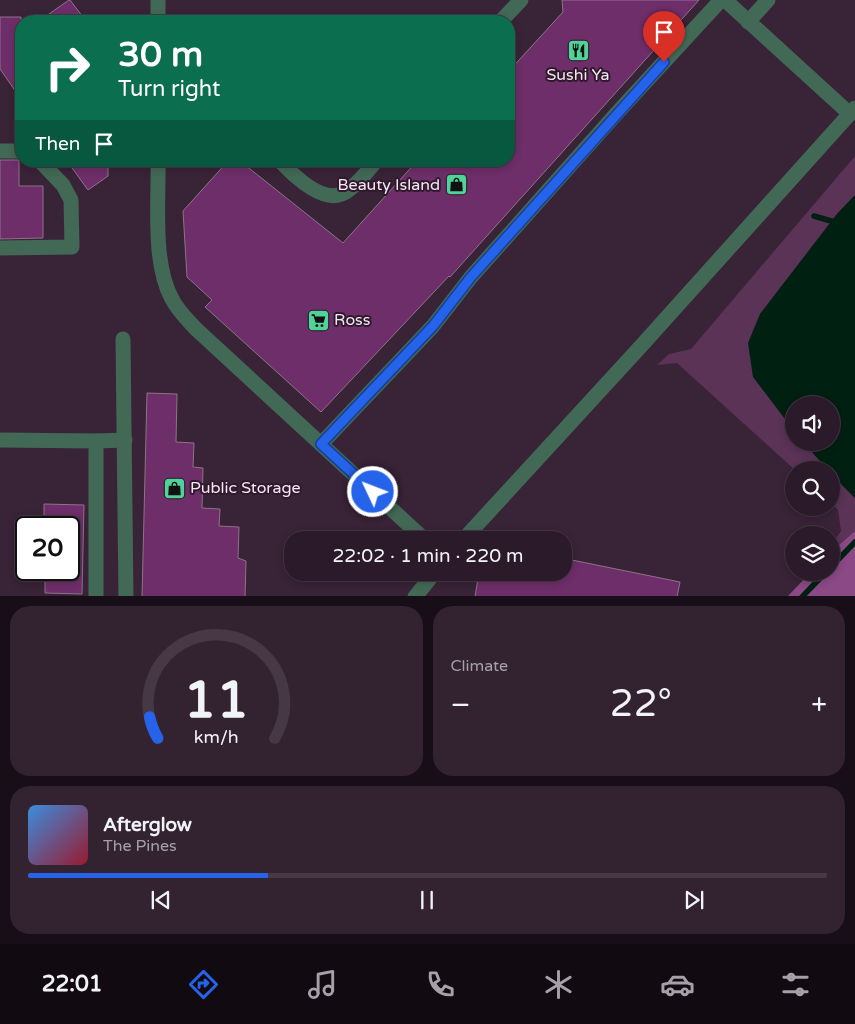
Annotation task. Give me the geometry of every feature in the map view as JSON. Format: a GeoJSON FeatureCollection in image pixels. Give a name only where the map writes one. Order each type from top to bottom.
{"type":"FeatureCollection","features":[{"type":"Feature","properties":{"kind":"lane"},"geometry":{"type":"LineString","coordinates":[[158,0],[158,15]]}},
{"type":"Feature","properties":{"kind":"lane"},"geometry":{"type":"LineString","coordinates":[[507,15],[521,0]]}},
{"type":"Feature","properties":{"kind":"lane"},"geometry":{"type":"LineString","coordinates":[[321,444],[433,326],[471,277],[617,112],[721,0]]}},
{"type":"Feature","properties":{"kind":"lane"},"geometry":{"type":"LineString","coordinates":[[471,531],[636,352],[852,111],[725,0]]}},
{"type":"Feature","properties":{"kind":"lane"},"geometry":{"type":"LineString","coordinates":[[748,22],[768,0]]}},
{"type":"Feature","properties":{"kind":"lane"},"geometry":{"type":"LineString","coordinates":[[0,150],[15,151]]}},
{"type":"Feature","properties":{"kind":"lane"},"geometry":{"type":"LineString","coordinates":[[0,248],[72,248],[71,200],[63,185],[46,167]]}},
{"type":"Feature","properties":{"kind":"lane"},"geometry":{"type":"LineString","coordinates":[[158,167],[159,261],[171,299],[180,312],[196,329],[415,531]]}},
{"type":"Feature","properties":{"kind":"lane"},"geometry":{"type":"LineString","coordinates":[[287,167],[308,185],[321,193],[333,196],[345,193],[371,167]]}},
{"type":"Feature","properties":{"kind":"lane"},"geometry":{"type":"LineString","coordinates":[[123,340],[126,596]]}},
{"type":"Feature","properties":{"kind":"lane"},"geometry":{"type":"LineString","coordinates":[[0,440],[125,440]]}},
{"type":"Feature","properties":{"kind":"lane"},"geometry":{"type":"LineString","coordinates":[[96,441],[96,596]]}},
{"type":"Feature","properties":{"kind":"lane"},"geometry":{"type":"LineString","coordinates":[[415,596],[428,581]]}},
{"type":"Feature","properties":{"kind":"shaded area"},"geometry":{"type":"Polygon","coordinates":[[[855,156],[855,195],[837,214],[760,314],[785,413],[785,451],[811,451],[820,461],[785,461],[677,363],[657,365],[669,354],[691,349],[855,156]]]}},
{"type":"Feature","properties":{"kind":"shaded area"},"geometry":{"type":"Polygon","coordinates":[[[855,195],[855,498],[840,483],[840,461],[820,461],[811,451],[840,451],[840,396],[785,396],[785,419],[753,377],[748,343],[760,314],[837,214],[855,195]]]}},
{"type":"Feature","properties":{"kind":"shaded area"},"geometry":{"type":"Polygon","coordinates":[[[840,483],[855,498],[855,531],[840,544],[841,531],[839,516],[840,483]]]}},
{"type":"Feature","properties":{"kind":"shaded area"},"geometry":{"type":"Polygon","coordinates":[[[855,531],[855,596],[788,596],[802,581],[840,581],[840,544],[855,531]]]}},
{"type":"Feature","properties":{"kind":"building"},"geometry":{"type":"Polygon","coordinates":[[[69,0],[81,15],[48,15],[69,0]]]}},
{"type":"Feature","properties":{"kind":"building"},"geometry":{"type":"Polygon","coordinates":[[[562,0],[699,0],[450,277],[321,412],[205,307],[212,300],[187,277],[183,211],[223,167],[248,167],[343,243],[412,167],[515,167],[515,64],[563,12],[562,0]]]}},
{"type":"Feature","properties":{"kind":"building"},"geometry":{"type":"Polygon","coordinates":[[[0,17],[15,17],[15,90],[0,69],[0,17]]]}},
{"type":"Feature","properties":{"kind":"building"},"geometry":{"type":"Polygon","coordinates":[[[0,160],[15,160],[15,167],[19,167],[19,186],[43,186],[43,238],[0,239],[0,160]]]}},
{"type":"Feature","properties":{"kind":"building"},"geometry":{"type":"Polygon","coordinates":[[[71,167],[108,167],[108,176],[88,190],[71,167]]]}},
{"type":"Feature","properties":{"kind":"building","name":"Public Storage"},"geometry":{"type":"Polygon","coordinates":[[[147,393],[177,394],[176,442],[194,443],[193,467],[203,468],[202,508],[220,509],[219,526],[239,527],[238,558],[246,561],[245,596],[142,596],[147,393]]]}},
{"type":"Feature","properties":{"kind":"building"},"geometry":{"type":"Polygon","coordinates":[[[44,504],[84,505],[82,594],[45,593],[45,581],[80,581],[80,516],[44,516],[44,504]]]}},
{"type":"Feature","properties":{"kind":"building"},"geometry":{"type":"Polygon","coordinates":[[[572,560],[680,582],[677,596],[475,596],[478,581],[572,581],[572,560]]]}},
{"type":"Feature","properties":{"kind":"waterway"},"geometry":{"type":"LineString","coordinates":[[814,216],[838,223]]}},
{"type":"Feature","properties":{"kind":"waterway"},"geometry":{"type":"LineString","coordinates":[[840,558],[855,542]]}},
{"type":"Feature","properties":{"kind":"waterway"},"geometry":{"type":"LineString","coordinates":[[803,596],[817,581]]}},
{"type":"Feature","properties":{"kind":"place","name":"Sushi Ya"},"geometry":{"type":"Point","coordinates":[578,51]}},
{"type":"Feature","properties":{"kind":"place","name":"Beauty Island"},"geometry":{"type":"Point","coordinates":[456,185]}},
{"type":"Feature","properties":{"kind":"place","name":"Ross"},"geometry":{"type":"Point","coordinates":[318,320]}},
{"type":"Feature","properties":{"kind":"place","name":"Public Storage"},"geometry":{"type":"Point","coordinates":[174,488]}},
{"type":"Feature","properties":{"kind":"route"},"geometry":{"type":"LineString","coordinates":[[373,492],[321,444],[433,326],[471,277],[617,112],[664,62]]}}]}
